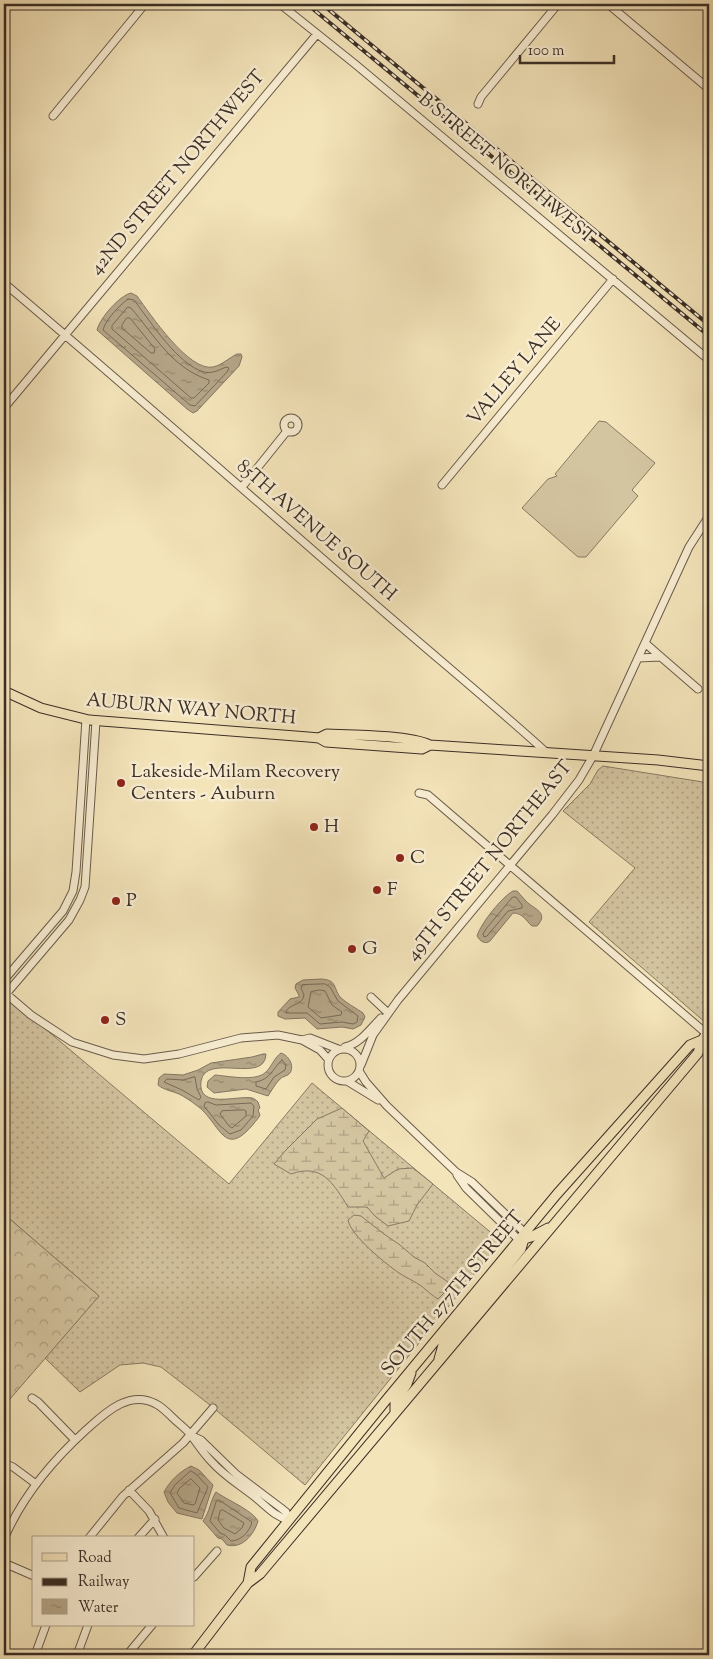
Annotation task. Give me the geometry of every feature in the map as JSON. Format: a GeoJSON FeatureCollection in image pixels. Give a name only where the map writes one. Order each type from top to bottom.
{"type":"FeatureCollection","features":[{"type":"Feature","properties":{"kind":"main road","name":"AUBURN WAY NORTH"},"geometry":{"type":"LineString","coordinates":[[4,691],[41,708],[96,721],[422,749],[430,744]]}},
{"type":"Feature","properties":{"kind":"main road","name":"AUBURN WAY NORTH"},"geometry":{"type":"LineString","coordinates":[[320,739],[327,734],[352,735],[422,741],[430,744],[658,760],[709,766]]}},
{"type":"Feature","properties":{"kind":"main road","name":"SOUTH 277TH STREET"},"geometry":{"type":"LineString","coordinates":[[193,1655],[248,1583],[260,1574],[698,1053],[706,1035]]}},
{"type":"Feature","properties":{"kind":"main road","name":"SOUTH 277TH STREET"},"geometry":{"type":"LineString","coordinates":[[248,1583],[251,1567],[413,1368],[600,1146],[690,1045],[706,1035]]}},
{"type":"Feature","properties":{"kind":"main road"},"geometry":{"type":"LineString","coordinates":[[438,1362],[443,1345],[521,1249],[523,1237],[542,1232],[559,1218]]}},
{"type":"Feature","properties":{"kind":"main road"},"geometry":{"type":"LineString","coordinates":[[396,1412],[395,1402],[407,1384],[413,1368]]}},
{"type":"Feature","properties":{"kind":"main road"},"geometry":{"type":"LineString","coordinates":[[260,1574],[265,1563],[286,1532],[289,1520],[300,1515],[310,1506],[344,1465],[359,1456]]}},
{"type":"Feature","properties":{"kind":"street"},"geometry":{"type":"LineString","coordinates":[[53,116],[145,4]]}},
{"type":"Feature","properties":{"kind":"street","name":"B STREET NORTHWEST"},"geometry":{"type":"LineString","coordinates":[[280,4],[709,360]]}},
{"type":"Feature","properties":{"kind":"street"},"geometry":{"type":"LineString","coordinates":[[478,104],[481,97],[558,4]]}},
{"type":"Feature","properties":{"kind":"street"},"geometry":{"type":"LineString","coordinates":[[608,4],[709,89]]}},
{"type":"Feature","properties":{"kind":"street","name":"42ND STREET NORTHWEST"},"geometry":{"type":"LineString","coordinates":[[4,408],[317,34]]}},
{"type":"Feature","properties":{"kind":"street","name":"VALLEY LANE"},"geometry":{"type":"LineString","coordinates":[[442,485],[613,279]]}},
{"type":"Feature","properties":{"kind":"street","name":"85TH AVENUE SOUTH"},"geometry":{"type":"LineString","coordinates":[[4,284],[242,487],[546,752]]}},
{"type":"Feature","properties":{"kind":"street"},"geometry":{"type":"LineString","coordinates":[[242,487],[286,431]]}},
{"type":"Feature","properties":{"kind":"street","name":"49TH STREET NORTHEAST"},"geometry":{"type":"LineString","coordinates":[[340,1049],[350,1046],[362,1038],[398,1000],[552,815],[578,780],[593,756],[689,547],[709,516]]}},
{"type":"Feature","properties":{"kind":"street"},"geometry":{"type":"LineString","coordinates":[[645,643],[698,689]]}},
{"type":"Feature","properties":{"kind":"street"},"geometry":{"type":"LineString","coordinates":[[638,658],[661,657]]}},
{"type":"Feature","properties":{"kind":"street"},"geometry":{"type":"LineString","coordinates":[[4,980],[58,919],[73,890],[76,872],[86,719]]}},
{"type":"Feature","properties":{"kind":"street"},"geometry":{"type":"LineString","coordinates":[[96,721],[85,887],[69,920],[5,993],[31,1015],[72,1042],[113,1055],[144,1059],[179,1054],[241,1038],[278,1035],[302,1040],[320,1050],[328,1059]]}},
{"type":"Feature","properties":{"kind":"street"},"geometry":{"type":"LineString","coordinates":[[419,793],[428,795],[706,1035]]}},
{"type":"Feature","properties":{"kind":"street"},"geometry":{"type":"LineString","coordinates":[[371,997],[387,1012]]}},
{"type":"Feature","properties":{"kind":"street","name":"49TH STREET NORTHEAST"},"geometry":{"type":"LineString","coordinates":[[360,1068],[373,1035],[398,1000]]}},
{"type":"Feature","properties":{"kind":"street"},"geometry":{"type":"LineString","coordinates":[[302,1040],[310,1038],[340,1049],[353,1051],[358,1055],[360,1068],[366,1082],[387,1106],[456,1172],[472,1182],[523,1237]]}},
{"type":"Feature","properties":{"kind":"street"},"geometry":{"type":"LineString","coordinates":[[340,1049],[333,1052],[328,1059],[328,1066],[332,1076],[341,1081],[347,1081],[352,1079],[360,1068]]}},
{"type":"Feature","properties":{"kind":"street"},"geometry":{"type":"LineString","coordinates":[[347,1081],[387,1106]]}},
{"type":"Feature","properties":{"kind":"street"},"geometry":{"type":"LineString","coordinates":[[32,1398],[76,1440]]}},
{"type":"Feature","properties":{"kind":"street"},"geometry":{"type":"LineString","coordinates":[[4,1539],[22,1504],[36,1484],[76,1440],[114,1406],[136,1400],[145,1400],[160,1406],[190,1434],[199,1448],[227,1478],[279,1517],[289,1520]]}},
{"type":"Feature","properties":{"kind":"street"},"geometry":{"type":"LineString","coordinates":[[91,1536],[110,1511],[130,1490],[165,1459],[213,1408]]}},
{"type":"Feature","properties":{"kind":"street"},"geometry":{"type":"LineString","coordinates":[[4,1462],[36,1484]]}},
{"type":"Feature","properties":{"kind":"street"},"geometry":{"type":"LineString","coordinates":[[130,1490],[149,1510],[163,1536]]}},
{"type":"Feature","properties":{"kind":"street"},"geometry":{"type":"LineString","coordinates":[[140,1536],[155,1519]]}},
{"type":"Feature","properties":{"kind":"street"},"geometry":{"type":"LineString","coordinates":[[195,1571],[217,1551]]}},
{"type":"Feature","properties":{"kind":"street"},"geometry":{"type":"LineString","coordinates":[[4,1563],[32,1575]]}},
{"type":"Feature","properties":{"kind":"street"},"geometry":{"type":"LineString","coordinates":[[35,1655],[46,1626]]}},
{"type":"Feature","properties":{"kind":"street"},"geometry":{"type":"LineString","coordinates":[[77,1655],[88,1626]]}},
{"type":"Feature","properties":{"kind":"street"},"geometry":{"type":"LineString","coordinates":[[127,1655],[151,1626]]}},
{"type":"Feature","properties":{"kind":"green space"},"geometry":{"type":"Polygon","coordinates":[[[599,421],[606,422],[655,463],[632,490],[638,496],[586,557],[578,557],[522,508],[548,479],[557,476],[555,474],[599,421]]]}},
{"type":"Feature","properties":{"kind":"green space"},"geometry":{"type":"Polygon","coordinates":[[[603,766],[709,783],[709,1019],[706,1023],[589,922],[635,868],[563,811],[590,784],[598,770],[603,766]]]}},
{"type":"Feature","properties":{"kind":"green space"},"geometry":{"type":"Polygon","coordinates":[[[4,994],[229,1184],[312,1083],[501,1241],[305,1485],[210,1405],[161,1367],[143,1363],[120,1365],[80,1392],[45,1358],[99,1296],[4,1214],[4,994]]]}},
{"type":"Feature","properties":{"kind":"green space"},"geometry":{"type":"Polygon","coordinates":[[[342,1108],[369,1131],[363,1141],[384,1178],[398,1169],[413,1168],[433,1184],[417,1205],[409,1221],[388,1226],[367,1207],[348,1207],[332,1183],[319,1173],[302,1171],[291,1174],[274,1164],[317,1119],[342,1108]]]}},
{"type":"Feature","properties":{"kind":"green space"},"geometry":{"type":"Polygon","coordinates":[[[4,1214],[99,1296],[4,1406],[4,1214]]]}},
{"type":"Feature","properties":{"kind":"green space"},"geometry":{"type":"Polygon","coordinates":[[[354,1215],[361,1216],[414,1257],[425,1263],[448,1282],[449,1288],[438,1299],[420,1285],[393,1269],[355,1234],[348,1220],[354,1215]]]}},
{"type":"Feature","properties":{"kind":"water"},"geometry":{"type":"Polygon","coordinates":[[[131,293],[137,296],[171,340],[193,361],[203,366],[213,367],[237,354],[241,354],[239,366],[197,411],[193,413],[187,409],[97,330],[111,308],[121,298],[131,293]]]}},
{"type":"Feature","properties":{"kind":"water"},"geometry":{"type":"Polygon","coordinates":[[[513,891],[517,891],[529,904],[539,911],[542,917],[541,921],[537,926],[532,926],[522,916],[513,913],[490,941],[483,942],[477,936],[483,924],[498,904],[513,891]]]}},
{"type":"Feature","properties":{"kind":"water"},"geometry":{"type":"Polygon","coordinates":[[[321,979],[332,982],[340,997],[363,1013],[365,1017],[361,1025],[353,1029],[342,1027],[317,1029],[305,1018],[285,1019],[278,1016],[278,1012],[290,999],[299,997],[295,988],[296,984],[303,980],[321,979]]]}},
{"type":"Feature","properties":{"kind":"water"},"geometry":{"type":"Polygon","coordinates":[[[281,1053],[290,1061],[292,1067],[289,1074],[278,1081],[268,1096],[246,1089],[214,1093],[207,1087],[208,1081],[215,1075],[249,1078],[261,1075],[268,1070],[281,1053]]]}},
{"type":"Feature","properties":{"kind":"water"},"geometry":{"type":"Polygon","coordinates":[[[266,1054],[263,1063],[256,1067],[246,1069],[213,1069],[205,1073],[201,1081],[201,1090],[205,1095],[212,1098],[252,1098],[258,1102],[260,1108],[258,1110],[259,1117],[238,1138],[230,1139],[224,1136],[205,1113],[194,1104],[179,1094],[158,1085],[159,1078],[164,1074],[183,1075],[211,1063],[266,1054]]]}},
{"type":"Feature","properties":{"kind":"water"},"geometry":{"type":"Polygon","coordinates":[[[191,1466],[199,1470],[213,1485],[202,1519],[177,1513],[168,1502],[164,1492],[175,1477],[191,1466]]]}},
{"type":"Feature","properties":{"kind":"water"},"geometry":{"type":"Polygon","coordinates":[[[216,1492],[245,1509],[258,1521],[254,1531],[247,1540],[238,1545],[227,1545],[203,1521],[216,1492]]]}},
{"type":"Feature","properties":{"kind":"railway"},"geometry":{"type":"LineString","coordinates":[[307,4],[709,336]]}},
{"type":"Feature","properties":{"kind":"railway"},"geometry":{"type":"LineString","coordinates":[[322,4],[709,325]]}},
{"type":"Feature","properties":{"kind":"place","name":"Lakeside-Milam Recovery Centers - Auburn"},"geometry":{"type":"Point","coordinates":[121,783]}},
{"type":"Feature","properties":{"kind":"place","name":"H"},"geometry":{"type":"Point","coordinates":[314,827]}},
{"type":"Feature","properties":{"kind":"place","name":"C"},"geometry":{"type":"Point","coordinates":[400,858]}},
{"type":"Feature","properties":{"kind":"place","name":"F"},"geometry":{"type":"Point","coordinates":[377,890]}},
{"type":"Feature","properties":{"kind":"place","name":"P"},"geometry":{"type":"Point","coordinates":[116,901]}},
{"type":"Feature","properties":{"kind":"place","name":"G"},"geometry":{"type":"Point","coordinates":[352,949]}},
{"type":"Feature","properties":{"kind":"place","name":"S"},"geometry":{"type":"Point","coordinates":[105,1020]}}]}
